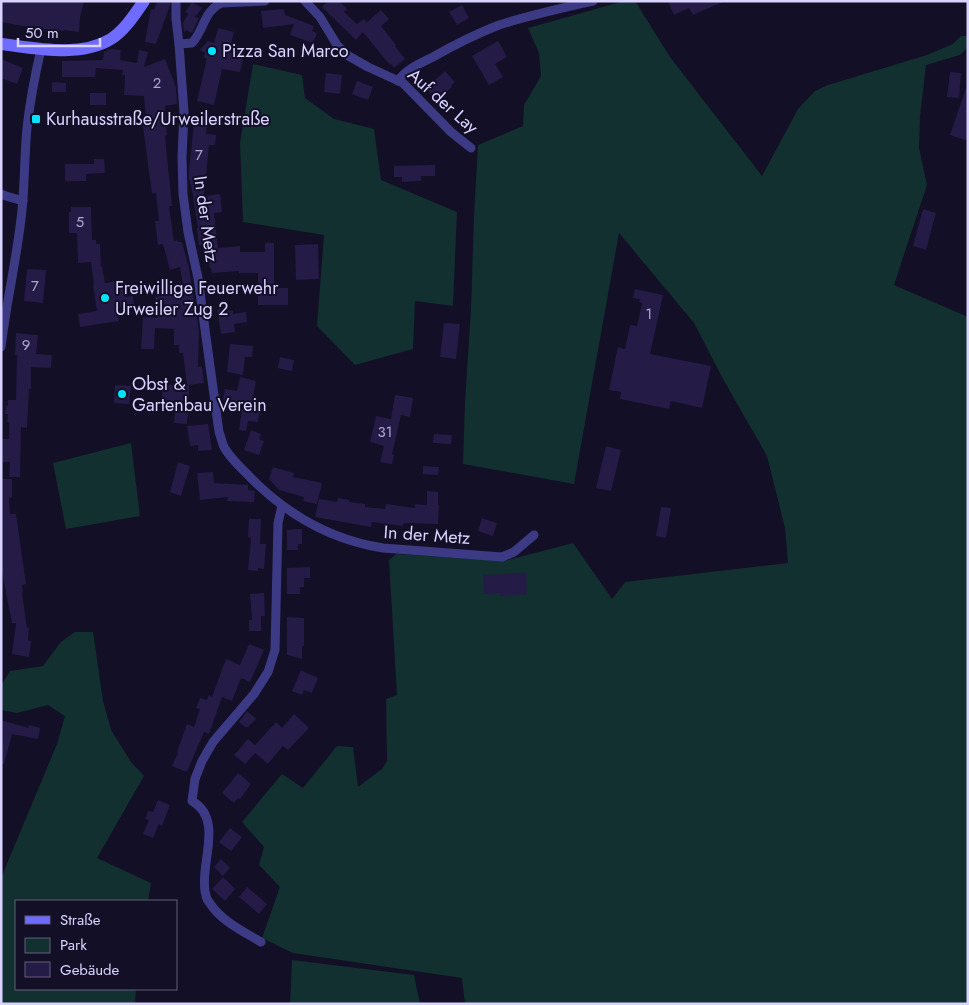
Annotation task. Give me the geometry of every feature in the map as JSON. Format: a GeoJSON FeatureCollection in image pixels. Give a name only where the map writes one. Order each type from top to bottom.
{"type":"FeatureCollection","features":[{"type":"Feature","properties":{"kind":"main road"},"geometry":{"type":"LineString","coordinates":[[1,44],[63,50],[98,45],[112,38],[124,28],[144,1]]}},
{"type":"Feature","properties":{"kind":"street","name":"In der Metz"},"geometry":{"type":"LineString","coordinates":[[176,1],[184,112],[183,194],[188,232],[198,278],[219,432],[224,448],[255,482],[282,506],[313,526],[328,533],[368,546],[502,556],[514,552],[534,535]]}},
{"type":"Feature","properties":{"kind":"street"},"geometry":{"type":"LineString","coordinates":[[179,44],[192,43],[196,39],[206,17],[216,5],[221,3],[265,1]]}},
{"type":"Feature","properties":{"kind":"street","name":"Auf der Lay"},"geometry":{"type":"LineString","coordinates":[[305,1],[320,16],[337,45],[347,55],[368,67],[398,80],[451,132],[471,148]]}},
{"type":"Feature","properties":{"kind":"street"},"geometry":{"type":"LineString","coordinates":[[398,80],[402,75],[415,67],[460,42],[499,25],[593,1]]}},
{"type":"Feature","properties":{"kind":"street"},"geometry":{"type":"LineString","coordinates":[[1,348],[3,324],[21,222],[27,130],[32,92],[41,49]]}},
{"type":"Feature","properties":{"kind":"street"},"geometry":{"type":"LineString","coordinates":[[1,194],[23,201]]}},
{"type":"Feature","properties":{"kind":"street"},"geometry":{"type":"LineString","coordinates":[[261,942],[223,919],[207,901],[204,884],[209,829],[199,806],[192,801],[195,779],[202,761],[213,742],[254,694],[268,672],[275,650],[278,523],[282,506]]}},
{"type":"Feature","properties":{"kind":"green space"},"geometry":{"type":"Polygon","coordinates":[[[624,1],[635,1],[670,57],[762,176],[798,109],[815,91],[828,85],[927,55],[953,44],[961,36],[968,36],[967,48],[960,55],[926,65],[920,116],[919,148],[927,185],[894,285],[968,317],[968,1004],[465,1004],[462,978],[293,953],[262,938],[280,887],[259,865],[264,847],[242,822],[282,774],[303,788],[337,746],[353,747],[358,787],[383,768],[387,761],[386,699],[397,695],[389,560],[396,554],[504,561],[573,543],[612,599],[625,582],[788,563],[785,528],[767,456],[723,379],[694,323],[619,233],[574,484],[463,464],[478,145],[523,126],[524,105],[541,76],[539,53],[528,28],[624,1]]]}},
{"type":"Feature","properties":{"kind":"green space"},"geometry":{"type":"Polygon","coordinates":[[[253,64],[302,75],[305,98],[334,119],[374,129],[381,180],[457,212],[453,306],[415,301],[413,349],[355,365],[317,326],[324,235],[243,222],[240,143],[253,64]]]}},
{"type":"Feature","properties":{"kind":"green space"},"geometry":{"type":"Polygon","coordinates":[[[131,443],[140,516],[66,529],[53,463],[131,443]]]}},
{"type":"Feature","properties":{"kind":"green space"},"geometry":{"type":"Polygon","coordinates":[[[75,632],[93,632],[103,701],[111,730],[131,762],[144,776],[97,858],[151,883],[148,900],[15,900],[15,990],[136,990],[135,1004],[1,1004],[1,878],[57,744],[65,716],[48,705],[17,713],[1,710],[1,686],[10,671],[43,666],[61,642],[75,632]]]}},
{"type":"Feature","properties":{"kind":"green space"},"geometry":{"type":"Polygon","coordinates":[[[292,960],[414,975],[420,1004],[290,1004],[292,960]]]}},
{"type":"Feature","properties":{"kind":"building"},"geometry":{"type":"Polygon","coordinates":[[[3,1],[84,1],[79,32],[34,28],[1,22],[3,1]]]}},
{"type":"Feature","properties":{"kind":"building"},"geometry":{"type":"Polygon","coordinates":[[[157,1],[170,1],[170,5],[156,44],[145,42],[151,9],[154,10],[157,1]]]}},
{"type":"Feature","properties":{"kind":"building"},"geometry":{"type":"Polygon","coordinates":[[[328,1],[339,1],[347,9],[344,12],[357,24],[364,19],[367,22],[381,10],[389,19],[381,26],[405,59],[394,68],[363,32],[356,40],[322,7],[328,1]]]}},
{"type":"Feature","properties":{"kind":"building"},"geometry":{"type":"Polygon","coordinates":[[[668,1],[725,1],[693,15],[689,8],[674,15],[668,1]]]}},
{"type":"Feature","properties":{"kind":"building"},"geometry":{"type":"Polygon","coordinates":[[[192,2],[202,8],[195,17],[199,18],[192,33],[186,30],[184,33],[183,23],[188,14],[185,12],[192,2]]]}},
{"type":"Feature","properties":{"kind":"building"},"geometry":{"type":"Polygon","coordinates":[[[462,5],[469,18],[457,25],[449,12],[462,5]]]}},
{"type":"Feature","properties":{"kind":"building"},"geometry":{"type":"Polygon","coordinates":[[[284,9],[285,15],[314,26],[312,31],[317,33],[313,43],[290,35],[294,24],[263,28],[261,11],[284,9]]]}},
{"type":"Feature","properties":{"kind":"building"},"geometry":{"type":"Polygon","coordinates":[[[218,28],[234,32],[230,48],[245,51],[240,72],[222,69],[214,105],[197,101],[207,58],[204,58],[205,53],[200,50],[208,41],[214,43],[218,28]]]}},
{"type":"Feature","properties":{"kind":"building"},"geometry":{"type":"Polygon","coordinates":[[[498,41],[507,57],[495,64],[503,77],[489,85],[472,56],[498,41]]]}},
{"type":"Feature","properties":{"kind":"building"},"geometry":{"type":"Polygon","coordinates":[[[110,49],[121,50],[120,60],[137,63],[139,50],[148,52],[144,67],[165,59],[176,87],[177,104],[165,106],[167,135],[165,136],[172,206],[169,206],[174,241],[182,242],[189,268],[199,331],[198,367],[202,366],[204,383],[189,385],[187,424],[174,423],[176,406],[162,406],[162,385],[187,385],[183,353],[179,353],[179,345],[174,345],[174,329],[155,328],[154,349],[141,349],[143,317],[158,318],[155,297],[184,292],[180,267],[170,270],[163,244],[158,245],[155,221],[159,221],[156,193],[152,194],[142,119],[146,118],[144,96],[124,95],[125,75],[122,75],[123,70],[96,68],[95,77],[62,77],[62,61],[103,60],[104,52],[110,49]]]}},
{"type":"Feature","properties":{"kind":"building"},"geometry":{"type":"Polygon","coordinates":[[[1,59],[23,68],[17,84],[1,78],[1,59]]]}},
{"type":"Feature","properties":{"kind":"building"},"geometry":{"type":"Polygon","coordinates":[[[445,71],[455,82],[437,101],[426,88],[445,71]]]}},
{"type":"Feature","properties":{"kind":"building"},"geometry":{"type":"Polygon","coordinates":[[[950,72],[961,73],[959,98],[947,97],[950,72]]]}},
{"type":"Feature","properties":{"kind":"building"},"geometry":{"type":"Polygon","coordinates":[[[326,73],[342,75],[340,94],[324,92],[326,73]]]}},
{"type":"Feature","properties":{"kind":"building"},"geometry":{"type":"Polygon","coordinates":[[[357,81],[373,87],[368,100],[352,94],[357,81]]]}},
{"type":"Feature","properties":{"kind":"building"},"geometry":{"type":"Polygon","coordinates":[[[52,82],[66,83],[66,92],[52,92],[52,82]]]}},
{"type":"Feature","properties":{"kind":"building"},"geometry":{"type":"Polygon","coordinates":[[[966,88],[968,88],[968,141],[950,135],[966,88]]]}},
{"type":"Feature","properties":{"kind":"building"},"geometry":{"type":"Polygon","coordinates":[[[90,93],[106,93],[106,105],[90,105],[90,93]]]}},
{"type":"Feature","properties":{"kind":"building"},"geometry":{"type":"Polygon","coordinates":[[[194,123],[207,125],[206,134],[216,135],[215,145],[209,145],[204,196],[220,194],[222,212],[214,213],[218,248],[240,246],[240,252],[265,252],[265,243],[274,243],[274,288],[288,288],[288,305],[258,305],[258,273],[239,273],[239,271],[212,273],[206,245],[199,245],[198,228],[189,180],[194,123]]]}},
{"type":"Feature","properties":{"kind":"building"},"geometry":{"type":"Polygon","coordinates":[[[94,159],[104,159],[105,173],[86,174],[86,181],[65,181],[65,164],[94,164],[94,159]]]}},
{"type":"Feature","properties":{"kind":"building"},"geometry":{"type":"Polygon","coordinates":[[[435,165],[435,176],[421,176],[421,181],[402,182],[402,177],[394,177],[394,166],[435,165]]]}},
{"type":"Feature","properties":{"kind":"building"},"geometry":{"type":"Polygon","coordinates":[[[71,207],[91,207],[92,240],[96,240],[96,244],[100,244],[101,267],[105,283],[126,282],[125,297],[133,296],[134,305],[117,307],[119,321],[80,327],[78,314],[97,311],[91,262],[78,263],[77,233],[69,233],[69,212],[71,212],[71,207]]]}},
{"type":"Feature","properties":{"kind":"building"},"geometry":{"type":"Polygon","coordinates":[[[923,209],[936,213],[926,250],[913,246],[923,209]]]}},
{"type":"Feature","properties":{"kind":"building"},"geometry":{"type":"Polygon","coordinates":[[[318,244],[319,279],[296,280],[295,245],[318,244]]]}},
{"type":"Feature","properties":{"kind":"building"},"geometry":{"type":"Polygon","coordinates":[[[27,269],[46,270],[43,303],[24,301],[27,269]]]}},
{"type":"Feature","properties":{"kind":"building"},"geometry":{"type":"Polygon","coordinates":[[[635,289],[663,295],[650,354],[711,366],[702,408],[671,401],[669,409],[620,399],[621,392],[609,390],[618,347],[625,349],[630,325],[637,326],[642,303],[639,302],[640,299],[633,298],[635,289]]]}},
{"type":"Feature","properties":{"kind":"building"},"geometry":{"type":"Polygon","coordinates":[[[217,309],[233,311],[233,314],[246,312],[247,322],[234,324],[235,332],[221,334],[217,309]]]}},
{"type":"Feature","properties":{"kind":"building"},"geometry":{"type":"Polygon","coordinates":[[[444,323],[460,324],[456,359],[440,357],[444,323]]]}},
{"type":"Feature","properties":{"kind":"building"},"geometry":{"type":"Polygon","coordinates":[[[16,333],[38,335],[36,354],[52,355],[51,368],[31,367],[27,428],[21,427],[20,477],[9,477],[10,462],[1,462],[1,439],[9,439],[8,414],[5,414],[6,405],[8,406],[8,400],[16,400],[16,333]]]}},
{"type":"Feature","properties":{"kind":"building"},"geometry":{"type":"Polygon","coordinates":[[[230,344],[253,346],[252,357],[245,357],[243,375],[227,372],[230,344]]]}},
{"type":"Feature","properties":{"kind":"building"},"geometry":{"type":"Polygon","coordinates":[[[280,357],[294,360],[292,371],[278,368],[280,357]]]}},
{"type":"Feature","properties":{"kind":"building"},"geometry":{"type":"Polygon","coordinates":[[[240,377],[256,381],[251,407],[260,408],[258,422],[248,421],[246,431],[239,430],[243,403],[223,400],[225,389],[237,391],[240,377]]]}},
{"type":"Feature","properties":{"kind":"building","name":"Obst & Gartenbau Verein"},"geometry":{"type":"Polygon","coordinates":[[[115,385],[131,386],[129,404],[114,403],[115,385]]]}},
{"type":"Feature","properties":{"kind":"building"},"geometry":{"type":"Polygon","coordinates":[[[395,395],[413,398],[410,417],[401,415],[392,454],[394,455],[392,464],[380,462],[384,446],[370,442],[376,416],[391,419],[395,395]]]}},
{"type":"Feature","properties":{"kind":"building"},"geometry":{"type":"Polygon","coordinates":[[[208,424],[212,450],[198,451],[198,445],[190,446],[187,426],[208,424]]]}},
{"type":"Feature","properties":{"kind":"building"},"geometry":{"type":"Polygon","coordinates":[[[251,430],[261,434],[259,439],[264,441],[259,455],[244,450],[251,430]]]}},
{"type":"Feature","properties":{"kind":"building"},"geometry":{"type":"Polygon","coordinates":[[[434,434],[452,435],[451,444],[433,443],[434,434]]]}},
{"type":"Feature","properties":{"kind":"building"},"geometry":{"type":"Polygon","coordinates":[[[606,446],[621,450],[611,491],[596,488],[606,446]]]}},
{"type":"Feature","properties":{"kind":"building"},"geometry":{"type":"Polygon","coordinates":[[[178,462],[190,466],[181,496],[170,492],[178,462]]]}},
{"type":"Feature","properties":{"kind":"building"},"geometry":{"type":"Polygon","coordinates":[[[423,466],[439,467],[438,475],[423,474],[423,466]]]}},
{"type":"Feature","properties":{"kind":"building"},"geometry":{"type":"Polygon","coordinates":[[[273,467],[294,473],[293,477],[322,483],[317,504],[303,501],[304,497],[279,490],[269,479],[273,467]]]}},
{"type":"Feature","properties":{"kind":"building"},"geometry":{"type":"Polygon","coordinates":[[[213,472],[214,483],[248,485],[248,490],[255,491],[254,502],[227,501],[228,497],[200,500],[197,473],[213,472]]]}},
{"type":"Feature","properties":{"kind":"building"},"geometry":{"type":"Polygon","coordinates":[[[1,479],[12,479],[12,497],[9,498],[10,514],[16,514],[26,584],[22,585],[22,593],[27,628],[29,627],[28,640],[31,641],[29,657],[12,654],[16,623],[12,623],[1,567],[1,479]]]}},
{"type":"Feature","properties":{"kind":"building"},"geometry":{"type":"Polygon","coordinates":[[[427,491],[438,492],[438,524],[404,523],[403,526],[372,522],[371,527],[315,517],[319,499],[337,502],[338,498],[349,500],[349,502],[365,504],[365,507],[385,509],[386,504],[415,508],[415,504],[427,505],[427,491]]]}},
{"type":"Feature","properties":{"kind":"building"},"geometry":{"type":"Polygon","coordinates":[[[661,507],[671,508],[666,538],[656,536],[661,507]]]}},
{"type":"Feature","properties":{"kind":"building"},"geometry":{"type":"Polygon","coordinates":[[[482,518],[497,523],[493,536],[478,531],[482,518]]]}},
{"type":"Feature","properties":{"kind":"building"},"geometry":{"type":"Polygon","coordinates":[[[249,519],[261,519],[260,544],[266,544],[264,569],[258,568],[258,571],[248,570],[251,538],[248,537],[249,519]]]}},
{"type":"Feature","properties":{"kind":"building"},"geometry":{"type":"Polygon","coordinates":[[[302,529],[302,544],[298,544],[298,550],[287,550],[287,530],[302,529]]]}},
{"type":"Feature","properties":{"kind":"building"},"geometry":{"type":"Polygon","coordinates":[[[310,567],[310,578],[304,578],[304,587],[300,587],[300,594],[287,594],[287,568],[310,567]]]}},
{"type":"Feature","properties":{"kind":"building"},"geometry":{"type":"Polygon","coordinates":[[[526,573],[527,594],[500,596],[500,593],[484,594],[483,575],[526,573]]]}},
{"type":"Feature","properties":{"kind":"building"},"geometry":{"type":"Polygon","coordinates":[[[264,593],[265,616],[261,616],[261,631],[249,631],[249,620],[252,620],[250,594],[264,593]]]}},
{"type":"Feature","properties":{"kind":"building"},"geometry":{"type":"Polygon","coordinates":[[[287,617],[304,618],[302,659],[287,655],[287,617]]]}},
{"type":"Feature","properties":{"kind":"building"},"geometry":{"type":"Polygon","coordinates":[[[249,644],[264,650],[250,682],[241,678],[232,701],[222,697],[209,734],[204,732],[187,772],[172,766],[187,724],[194,727],[200,709],[196,708],[200,698],[207,700],[209,695],[212,697],[226,659],[240,665],[249,644]]]}},
{"type":"Feature","properties":{"kind":"building"},"geometry":{"type":"Polygon","coordinates":[[[301,670],[318,678],[312,693],[304,690],[302,695],[292,691],[301,670]]]}},
{"type":"Feature","properties":{"kind":"building"},"geometry":{"type":"Polygon","coordinates":[[[247,711],[256,719],[248,727],[245,727],[239,722],[247,711]]]}},
{"type":"Feature","properties":{"kind":"building"},"geometry":{"type":"Polygon","coordinates":[[[294,714],[309,728],[288,750],[283,746],[268,764],[255,753],[245,764],[234,755],[248,739],[255,745],[276,722],[282,728],[294,714]]]}},
{"type":"Feature","properties":{"kind":"building"},"geometry":{"type":"Polygon","coordinates":[[[1,720],[28,728],[29,725],[40,728],[38,739],[12,734],[4,764],[1,764],[1,720]]]}},
{"type":"Feature","properties":{"kind":"building"},"geometry":{"type":"Polygon","coordinates":[[[238,773],[251,784],[240,799],[238,798],[234,803],[222,793],[238,773]]]}},
{"type":"Feature","properties":{"kind":"building"},"geometry":{"type":"Polygon","coordinates":[[[158,800],[170,805],[162,826],[159,824],[153,838],[143,834],[149,820],[145,819],[148,811],[153,812],[158,800]]]}},
{"type":"Feature","properties":{"kind":"building"},"geometry":{"type":"Polygon","coordinates":[[[230,828],[242,837],[231,851],[219,842],[230,828]]]}},
{"type":"Feature","properties":{"kind":"building"},"geometry":{"type":"Polygon","coordinates":[[[221,859],[230,868],[223,876],[214,867],[221,859]]]}},
{"type":"Feature","properties":{"kind":"building"},"geometry":{"type":"Polygon","coordinates":[[[223,877],[235,889],[225,901],[212,889],[223,877]]]}},
{"type":"Feature","properties":{"kind":"building"},"geometry":{"type":"Polygon","coordinates":[[[247,887],[267,904],[259,914],[239,897],[247,887]]]}},
{"type":"Feature","properties":{"kind":"place","name":"Pizza San Marco"},"geometry":{"type":"Point","coordinates":[212,51]}},
{"type":"Feature","properties":{"kind":"place","name":"Kurhausstraße/Urweilerstraße"},"geometry":{"type":"Point","coordinates":[36,119]}},
{"type":"Feature","properties":{"kind":"place","name":"Freiwillige Feuerwehr Urweiler Zug 2"},"geometry":{"type":"Point","coordinates":[105,298]}},
{"type":"Feature","properties":{"kind":"place","name":"Obst & Gartenbau Verein"},"geometry":{"type":"Point","coordinates":[122,394]}}]}
